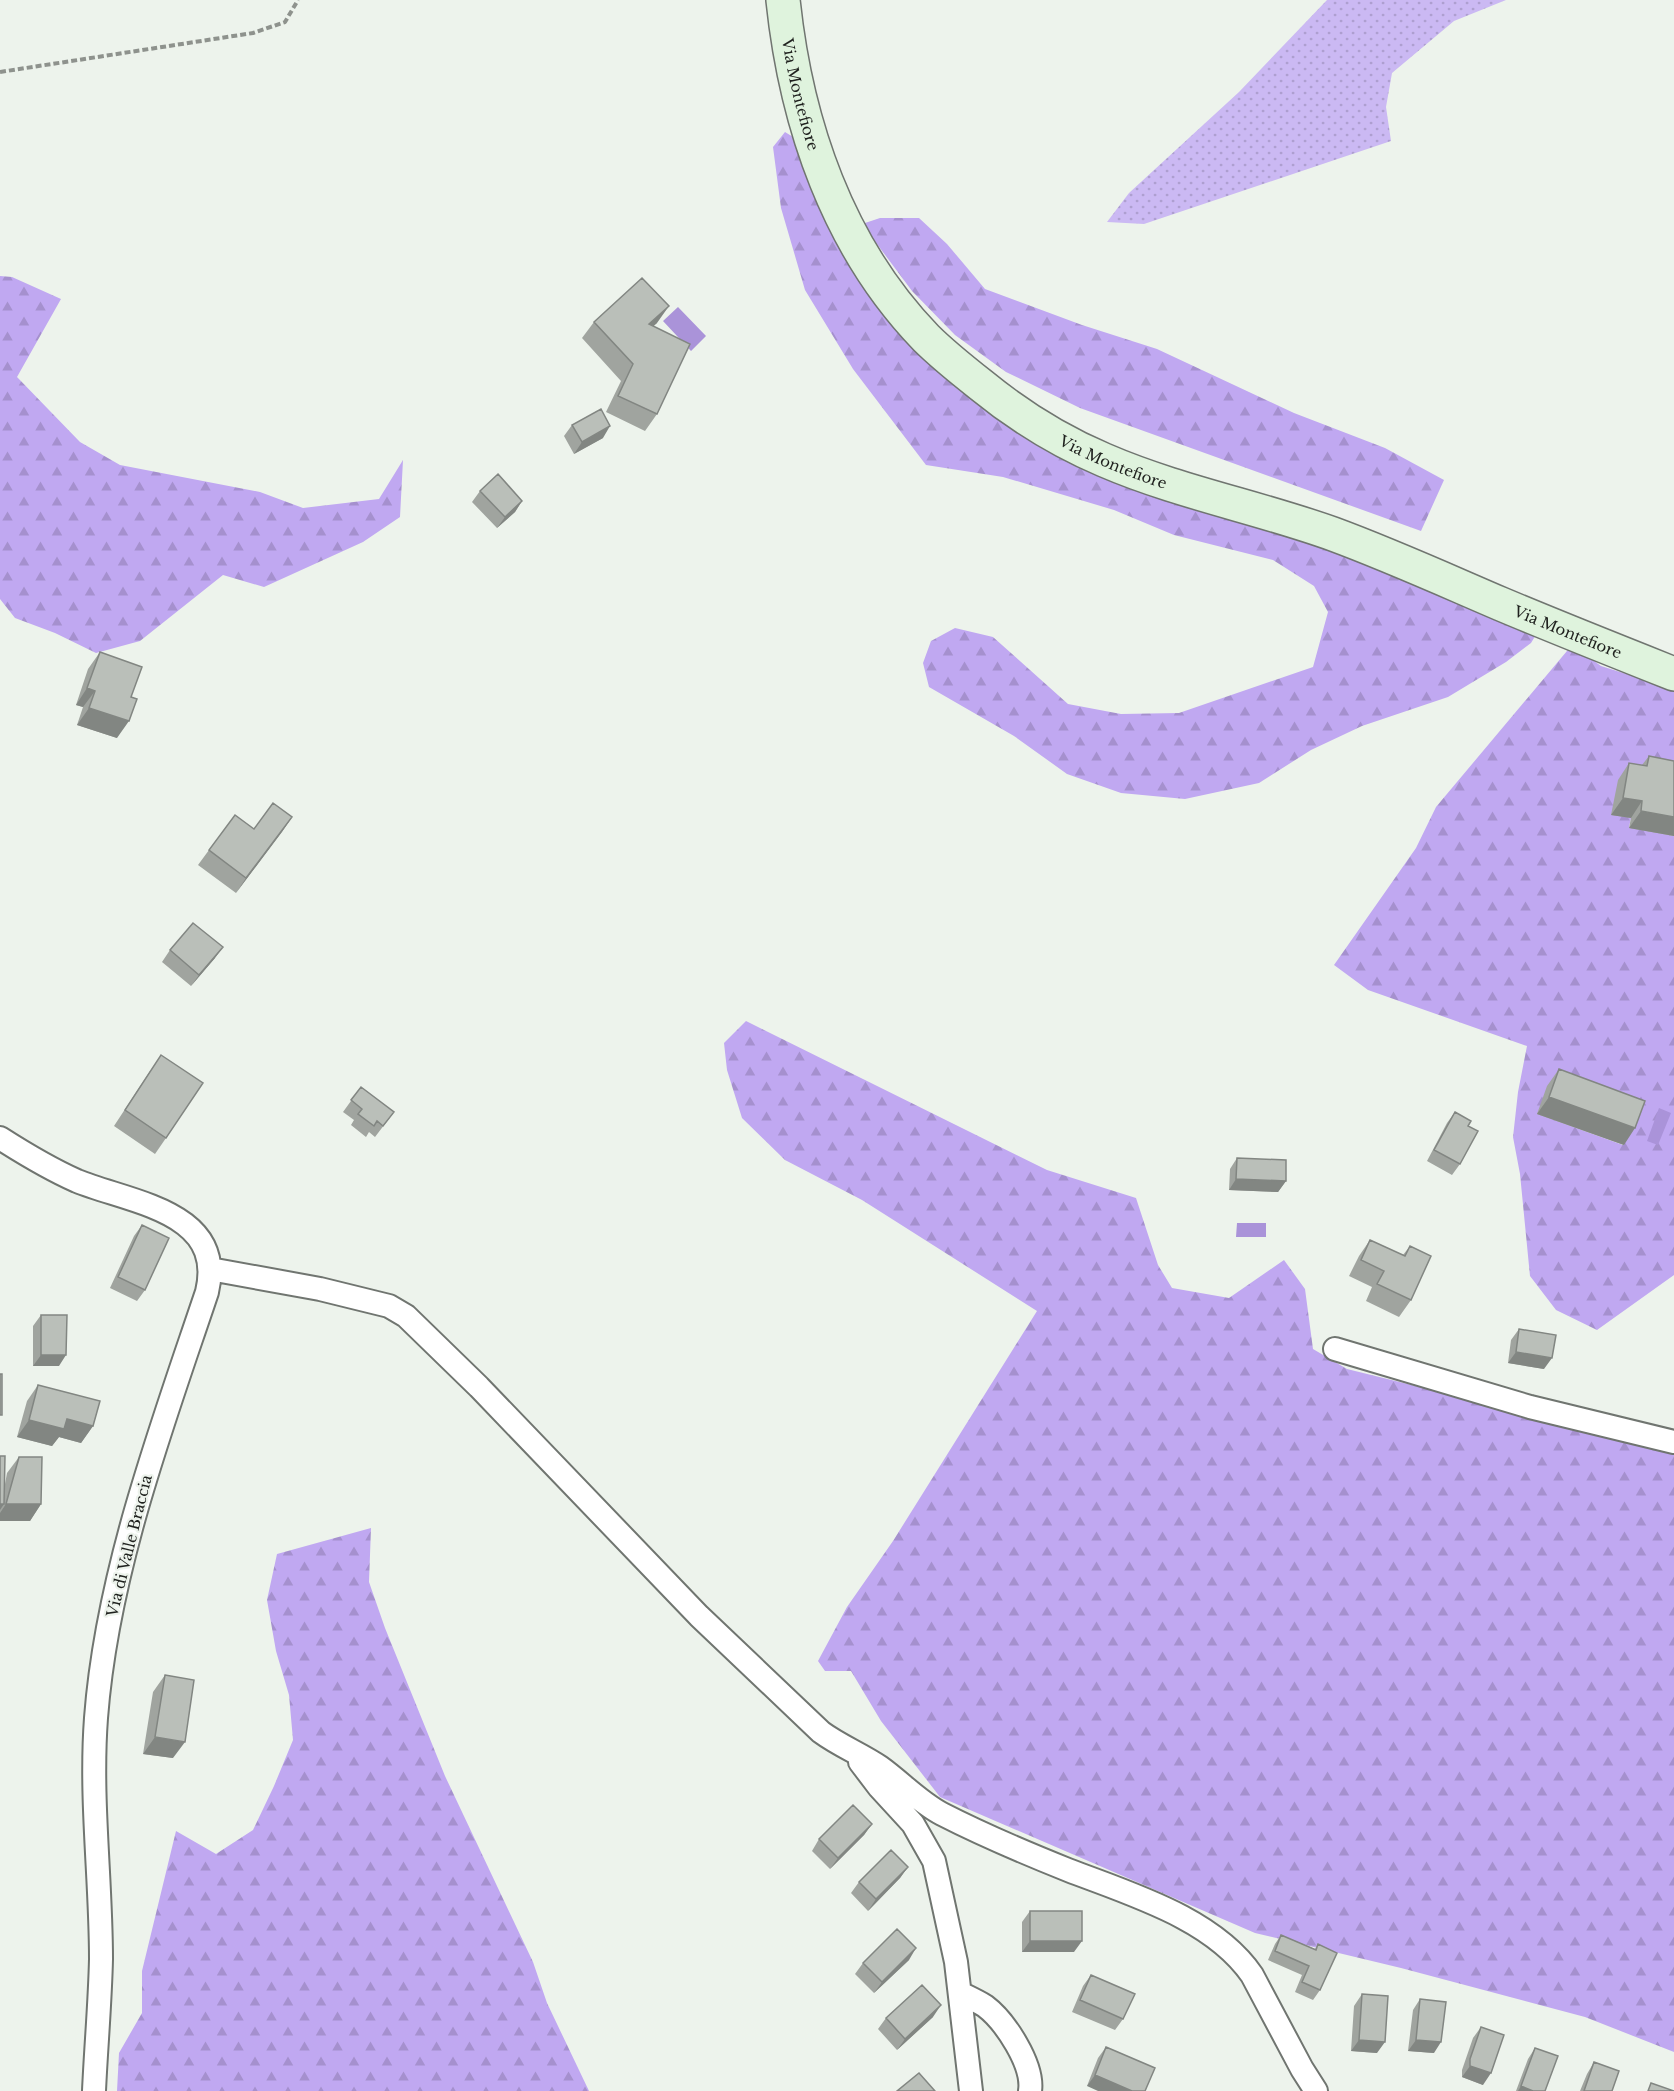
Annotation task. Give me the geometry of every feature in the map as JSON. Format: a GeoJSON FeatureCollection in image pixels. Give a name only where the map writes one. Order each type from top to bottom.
{"type":"FeatureCollection","features":[{"type":"Feature","properties":{"kind":"main road","name":"Via Montefiore"},"geometry":{"type":"LineString","coordinates":[[783,0],[794,74],[808,131],[833,196],[855,244],[878,280],[912,323],[943,354],[992,394],[1042,430],[1103,460],[1146,476],[1347,540],[1674,674]]}},
{"type":"Feature","properties":{"kind":"street","name":"Via di Valle Braccia"},"geometry":{"type":"LineString","coordinates":[[0,1138],[56,1171],[93,1187],[148,1205],[187,1226],[202,1240],[207,1250],[210,1269],[207,1293],[148,1469],[131,1532],[114,1604],[101,1677],[96,1720],[94,1823],[100,1960],[94,2091]]}},
{"type":"Feature","properties":{"kind":"street"},"geometry":{"type":"LineString","coordinates":[[210,1269],[320,1289],[388,1306],[406,1316],[479,1387],[699,1616],[814,1725],[838,1744],[880,1767],[915,1796],[942,1814],[1055,1864],[1145,1900],[1198,1927],[1223,1944],[1252,1975],[1316,2091]]}},
{"type":"Feature","properties":{"kind":"street"},"geometry":{"type":"LineString","coordinates":[[1335,1349],[1530,1407],[1674,1442]]}},
{"type":"Feature","properties":{"kind":"street"},"geometry":{"type":"LineString","coordinates":[[855,1753],[873,1780],[913,1824],[931,1852],[938,1872],[956,1962],[971,2091]]}},
{"type":"Feature","properties":{"kind":"street"},"geometry":{"type":"LineString","coordinates":[[960,1993],[987,2008],[1002,2025],[1026,2061],[1030,2076],[1030,2091]]}},
{"type":"Feature","properties":{"kind":"path"},"geometry":{"type":"LineString","coordinates":[[0,72],[253,33],[285,22],[298,0]]}},
{"type":"Feature","properties":{"kind":"shaded area"},"geometry":{"type":"Polygon","coordinates":[[[1327,0],[1506,0],[1454,21],[1392,73],[1386,107],[1391,141],[1144,224],[1107,222],[1129,193],[1239,92],[1327,0]]]}},
{"type":"Feature","properties":{"kind":"shaded area"},"geometry":{"type":"Polygon","coordinates":[[[678,307],[706,336],[691,351],[663,321],[678,307]]]}},
{"type":"Feature","properties":{"kind":"shaded area"},"geometry":{"type":"Polygon","coordinates":[[[1659,1108],[1671,1113],[1658,1145],[1647,1141],[1659,1108]]]}},
{"type":"Feature","properties":{"kind":"shaded area"},"geometry":{"type":"Polygon","coordinates":[[[1237,1223],[1266,1223],[1266,1237],[1236,1237],[1237,1223]]]}},
{"type":"Feature","properties":{"kind":"green space"},"geometry":{"type":"Polygon","coordinates":[[[785,132],[806,145],[837,226],[985,401],[1328,545],[1540,628],[1531,643],[1506,662],[1448,697],[1362,726],[1311,750],[1259,783],[1185,799],[1121,793],[1067,774],[1014,736],[929,687],[923,663],[931,641],[955,628],[993,637],[1068,704],[1121,714],[1179,713],[1313,667],[1328,612],[1314,586],[1273,560],[1174,535],[1114,510],[1003,477],[926,465],[853,369],[805,290],[781,208],[773,147],[785,132]]]}},
{"type":"Feature","properties":{"kind":"green space"},"geometry":{"type":"Polygon","coordinates":[[[880,218],[919,218],[947,244],[985,289],[1082,325],[1157,349],[1294,413],[1385,448],[1444,480],[1421,531],[1080,408],[1006,372],[955,335],[912,291],[862,224],[880,218]]]}},
{"type":"Feature","properties":{"kind":"green space"},"geometry":{"type":"Polygon","coordinates":[[[0,276],[12,277],[61,299],[17,377],[80,442],[120,465],[260,492],[303,508],[379,499],[403,460],[400,517],[363,542],[264,587],[223,575],[140,641],[96,653],[55,633],[15,618],[0,599],[0,276]]]}},
{"type":"Feature","properties":{"kind":"green space"},"geometry":{"type":"Polygon","coordinates":[[[1572,645],[1601,666],[1674,689],[1674,780],[1631,818],[1629,827],[1674,836],[1674,1275],[1597,1330],[1556,1310],[1530,1276],[1520,1174],[1513,1137],[1518,1092],[1527,1046],[1368,990],[1334,965],[1416,848],[1436,807],[1572,645]],[[1538,1114],[1623,1145],[1634,1118],[1538,1114]]]}},
{"type":"Feature","properties":{"kind":"green space"},"geometry":{"type":"Polygon","coordinates":[[[746,1021],[1047,1170],[1136,1198],[1158,1265],[1172,1288],[1229,1298],[1284,1260],[1305,1289],[1313,1349],[1347,1369],[1674,1450],[1674,2052],[1585,2017],[1401,1968],[1255,1933],[940,1797],[881,1721],[851,1671],[825,1671],[818,1661],[847,1607],[893,1541],[1037,1311],[862,1200],[785,1160],[742,1118],[727,1070],[724,1043],[746,1021]]]}},
{"type":"Feature","properties":{"kind":"green space"},"geometry":{"type":"Polygon","coordinates":[[[371,1528],[369,1582],[385,1628],[445,1776],[533,1962],[547,2003],[589,2091],[117,2091],[119,2053],[142,2013],[142,1971],[176,1831],[216,1854],[253,1830],[293,1740],[289,1695],[276,1651],[267,1600],[277,1554],[371,1528]]]}},
{"type":"Feature","properties":{"kind":"building"},"geometry":{"type":"Polygon","coordinates":[[[642,278],[669,306],[649,324],[690,344],[657,414],[618,396],[633,364],[594,322],[642,278]]]}},
{"type":"Feature","properties":{"kind":"building"},"geometry":{"type":"Polygon","coordinates":[[[601,409],[610,426],[582,442],[572,425],[601,409]]]}},
{"type":"Feature","properties":{"kind":"building"},"geometry":{"type":"Polygon","coordinates":[[[498,474],[522,501],[505,517],[480,491],[498,474]]]}},
{"type":"Feature","properties":{"kind":"building"},"geometry":{"type":"Polygon","coordinates":[[[100,652],[142,667],[131,697],[137,699],[129,721],[89,708],[95,691],[87,688],[100,652]]]}},
{"type":"Feature","properties":{"kind":"building"},"geometry":{"type":"Polygon","coordinates":[[[1649,756],[1674,761],[1674,817],[1641,811],[1642,801],[1623,798],[1629,763],[1647,766],[1649,756]]]}},
{"type":"Feature","properties":{"kind":"building"},"geometry":{"type":"Polygon","coordinates":[[[273,803],[292,817],[246,878],[209,850],[235,815],[254,829],[273,803]]]}},
{"type":"Feature","properties":{"kind":"building"},"geometry":{"type":"Polygon","coordinates":[[[193,923],[223,947],[199,975],[170,950],[193,923]]]}},
{"type":"Feature","properties":{"kind":"building"},"geometry":{"type":"Polygon","coordinates":[[[161,1055],[203,1083],[166,1138],[125,1110],[161,1055]]]}},
{"type":"Feature","properties":{"kind":"building"},"geometry":{"type":"Polygon","coordinates":[[[1559,1069],[1645,1101],[1635,1128],[1549,1097],[1559,1069]]]}},
{"type":"Feature","properties":{"kind":"building"},"geometry":{"type":"Polygon","coordinates":[[[361,1087],[394,1112],[383,1126],[377,1121],[374,1126],[358,1114],[362,1109],[351,1100],[361,1087]]]}},
{"type":"Feature","properties":{"kind":"building"},"geometry":{"type":"Polygon","coordinates":[[[1455,1112],[1471,1121],[1468,1126],[1478,1131],[1460,1164],[1434,1150],[1455,1112]]]}},
{"type":"Feature","properties":{"kind":"building"},"geometry":{"type":"Polygon","coordinates":[[[1237,1158],[1286,1160],[1286,1181],[1236,1179],[1237,1158]]]}},
{"type":"Feature","properties":{"kind":"building"},"geometry":{"type":"Polygon","coordinates":[[[142,1225],[169,1238],[145,1290],[118,1277],[142,1225]]]}},
{"type":"Feature","properties":{"kind":"building"},"geometry":{"type":"Polygon","coordinates":[[[1370,1240],[1405,1256],[1410,1246],[1431,1256],[1411,1300],[1377,1284],[1384,1271],[1361,1260],[1370,1240]]]}},
{"type":"Feature","properties":{"kind":"building"},"geometry":{"type":"Polygon","coordinates":[[[41,1315],[67,1315],[66,1355],[41,1355],[41,1315]]]}},
{"type":"Feature","properties":{"kind":"building"},"geometry":{"type":"Polygon","coordinates":[[[1519,1329],[1556,1335],[1552,1358],[1516,1352],[1519,1329]]]}},
{"type":"Feature","properties":{"kind":"building"},"geometry":{"type":"Polygon","coordinates":[[[0,1374],[2,1374],[2,1415],[0,1415],[0,1374]]]}},
{"type":"Feature","properties":{"kind":"building"},"geometry":{"type":"Polygon","coordinates":[[[38,1385],[100,1401],[93,1426],[67,1419],[64,1429],[29,1420],[38,1385]]]}},
{"type":"Feature","properties":{"kind":"building"},"geometry":{"type":"Polygon","coordinates":[[[0,1456],[5,1456],[4,1504],[0,1504],[0,1456]]]}},
{"type":"Feature","properties":{"kind":"building"},"geometry":{"type":"Polygon","coordinates":[[[19,1457],[42,1457],[41,1504],[6,1504],[19,1457]]]}},
{"type":"Feature","properties":{"kind":"building"},"geometry":{"type":"Polygon","coordinates":[[[165,1675],[194,1680],[185,1742],[155,1737],[165,1675]]]}},
{"type":"Feature","properties":{"kind":"building"},"geometry":{"type":"Polygon","coordinates":[[[853,1805],[872,1824],[838,1858],[819,1839],[853,1805]]]}},
{"type":"Feature","properties":{"kind":"building"},"geometry":{"type":"Polygon","coordinates":[[[891,1850],[908,1867],[876,1899],[859,1882],[891,1850]]]}},
{"type":"Feature","properties":{"kind":"building"},"geometry":{"type":"Polygon","coordinates":[[[1030,1911],[1082,1911],[1082,1941],[1030,1941],[1030,1911]]]}},
{"type":"Feature","properties":{"kind":"building"},"geometry":{"type":"Polygon","coordinates":[[[897,1929],[916,1948],[882,1982],[863,1963],[897,1929]]]}},
{"type":"Feature","properties":{"kind":"building"},"geometry":{"type":"Polygon","coordinates":[[[1281,1935],[1316,1950],[1318,1944],[1337,1953],[1320,1990],[1302,1982],[1309,1966],[1275,1951],[1281,1935]]]}},
{"type":"Feature","properties":{"kind":"building"},"geometry":{"type":"Polygon","coordinates":[[[1091,1975],[1135,1994],[1123,2019],[1080,2000],[1091,1975]]]}},
{"type":"Feature","properties":{"kind":"building"},"geometry":{"type":"Polygon","coordinates":[[[922,1985],[941,2005],[905,2039],[886,2018],[922,1985]]]}},
{"type":"Feature","properties":{"kind":"building"},"geometry":{"type":"Polygon","coordinates":[[[1362,1994],[1388,1996],[1385,2042],[1359,2040],[1362,1994]]]}},
{"type":"Feature","properties":{"kind":"building"},"geometry":{"type":"Polygon","coordinates":[[[1420,1999],[1446,2002],[1441,2042],[1416,2040],[1420,1999]]]}},
{"type":"Feature","properties":{"kind":"building"},"geometry":{"type":"Polygon","coordinates":[[[1481,2027],[1504,2035],[1491,2073],[1470,2066],[1470,2059],[1481,2027]]]}},
{"type":"Feature","properties":{"kind":"building"},"geometry":{"type":"Polygon","coordinates":[[[1106,2047],[1155,2068],[1145,2091],[1132,2091],[1095,2075],[1106,2047]]]}},
{"type":"Feature","properties":{"kind":"building"},"geometry":{"type":"Polygon","coordinates":[[[1535,2048],[1558,2056],[1545,2091],[1533,2091],[1521,2086],[1535,2048]]]}},
{"type":"Feature","properties":{"kind":"building"},"geometry":{"type":"Polygon","coordinates":[[[1594,2062],[1619,2071],[1612,2091],[1584,2091],[1594,2062]]]}},
{"type":"Feature","properties":{"kind":"building"},"geometry":{"type":"Polygon","coordinates":[[[919,2073],[935,2091],[897,2091],[919,2073]]]}},
{"type":"Feature","properties":{"kind":"building"},"geometry":{"type":"Polygon","coordinates":[[[1651,2083],[1674,2091],[1648,2091],[1651,2083]]]}}]}
